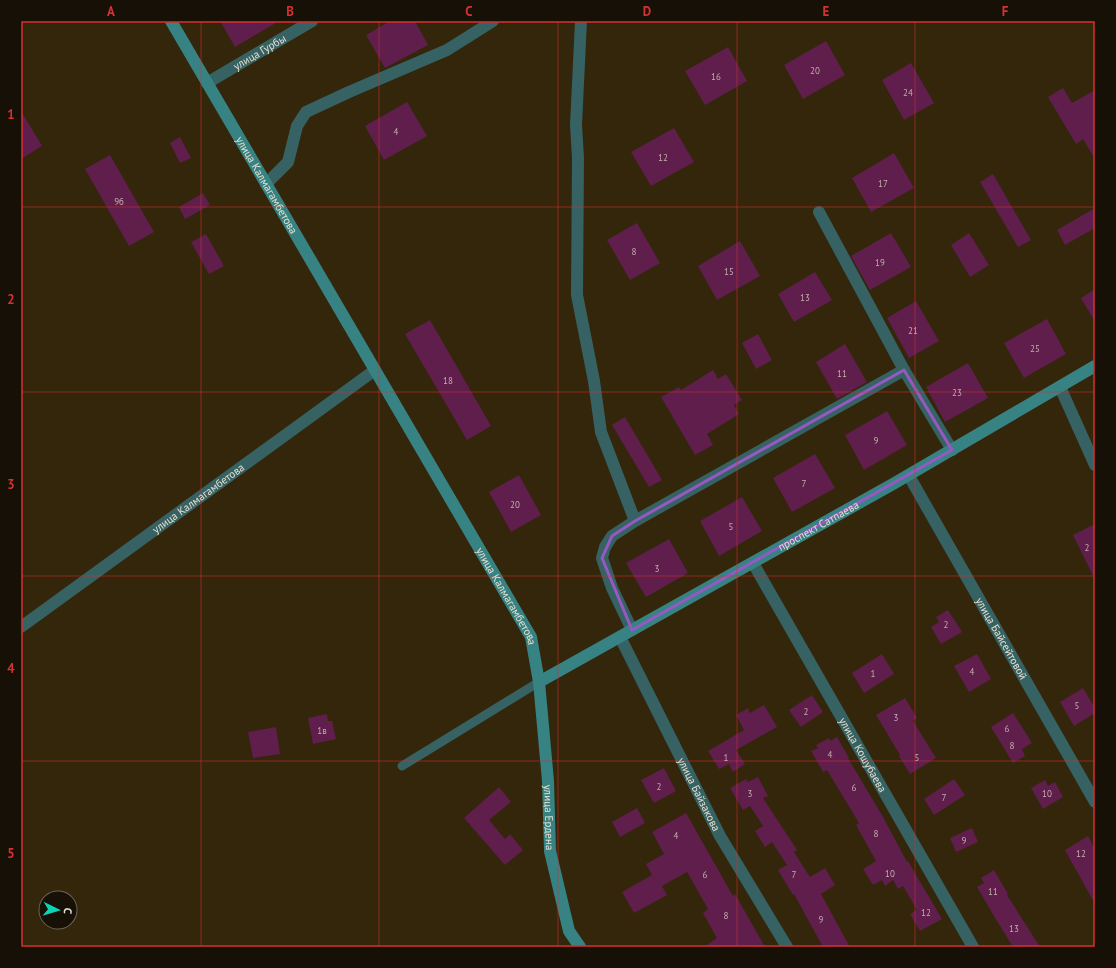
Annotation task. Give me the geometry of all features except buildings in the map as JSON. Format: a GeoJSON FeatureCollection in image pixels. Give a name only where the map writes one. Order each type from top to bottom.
{"type":"FeatureCollection","features":[{"type":"Feature","properties":{"kind":"street","name":"улица Калмагамбетова"},"geometry":{"type":"LineString","coordinates":[[171,21],[531,636],[539,682]]}},
{"type":"Feature","properties":{"kind":"street","name":"улица Гурбы"},"geometry":{"type":"LineString","coordinates":[[207,83],[312,21]]}},
{"type":"Feature","properties":{"kind":"street"},"geometry":{"type":"LineString","coordinates":[[266,184],[288,162],[297,126],[306,112],[447,50],[493,21]]}},
{"type":"Feature","properties":{"kind":"street"},"geometry":{"type":"LineString","coordinates":[[581,21],[576,125],[578,158],[577,295],[594,381],[601,432],[634,521]]}},
{"type":"Feature","properties":{"kind":"street"},"geometry":{"type":"LineString","coordinates":[[819,212],[904,370],[952,450]]}},
{"type":"Feature","properties":{"kind":"street","name":"проспект Сатпаева"},"geometry":{"type":"LineString","coordinates":[[539,682],[909,476],[1095,366]]}},
{"type":"Feature","properties":{"kind":"street","name":"улица Калмагамбетова"},"geometry":{"type":"LineString","coordinates":[[21,627],[375,370]]}},
{"type":"Feature","properties":{"kind":"street"},"geometry":{"type":"LineString","coordinates":[[632,630],[612,588],[602,558],[605,546],[612,536],[634,521],[904,370]]}},
{"type":"Feature","properties":{"kind":"street"},"geometry":{"type":"LineString","coordinates":[[1060,387],[1095,465]]}},
{"type":"Feature","properties":{"kind":"street","name":"улица Байсейтовой"},"geometry":{"type":"LineString","coordinates":[[909,476],[1095,802]]}},
{"type":"Feature","properties":{"kind":"street","name":"улица Кошубаева"},"geometry":{"type":"LineString","coordinates":[[753,563],[973,947]]}},
{"type":"Feature","properties":{"kind":"street","name":"улица Байзакова"},"geometry":{"type":"LineString","coordinates":[[620,637],[720,836],[787,947]]}},
{"type":"Feature","properties":{"kind":"street","name":"улица Ердена"},"geometry":{"type":"LineString","coordinates":[[539,682],[548,781],[550,851],[569,931],[580,947]]}},
{"type":"Feature","properties":{"kind":"lane"},"geometry":{"type":"LineString","coordinates":[[402,766],[539,682]]}},
{"type":"Feature","properties":{"kind":"highlighted area"},"geometry":{"type":"Polygon","coordinates":[[[904,370],[952,450],[632,630],[602,558],[612,536],[635,521],[904,370]]]}}]}
